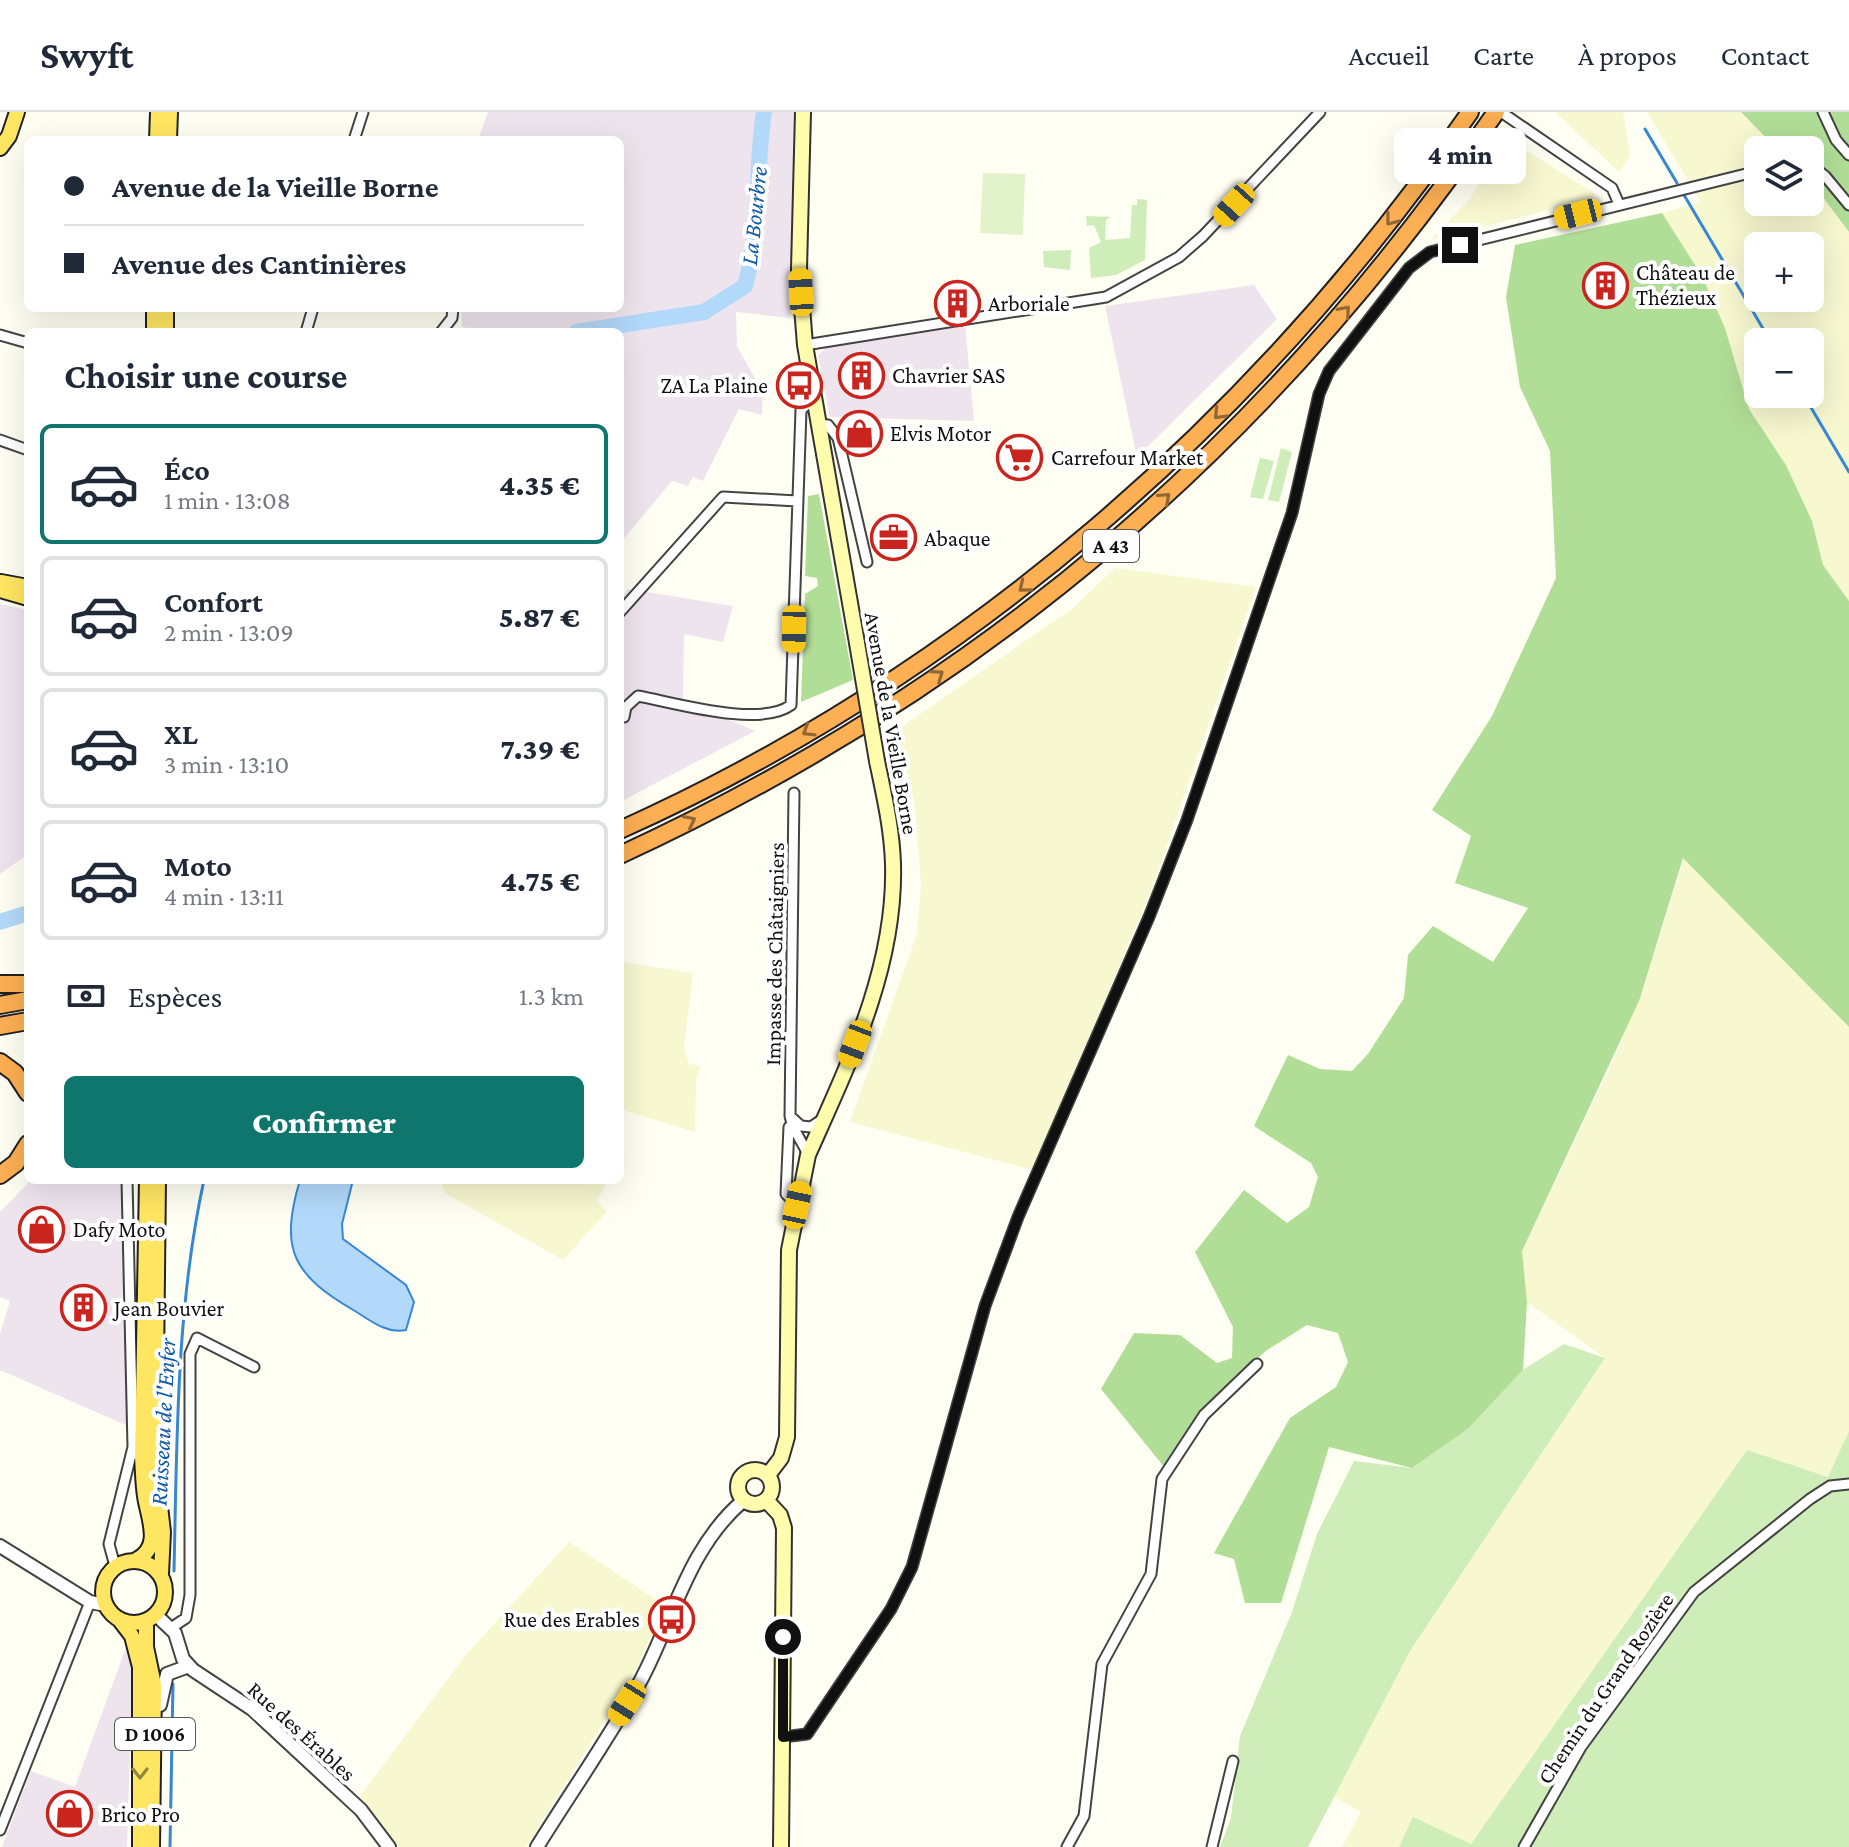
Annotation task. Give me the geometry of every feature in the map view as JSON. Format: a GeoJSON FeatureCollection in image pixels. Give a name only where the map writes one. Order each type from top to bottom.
{"type":"FeatureCollection","features":[{"type":"Feature","properties":{"kind":"highway","name":"A 43"},"geometry":{"type":"LineString","coordinates":[[624,828],[767,757],[893,679],[1006,601],[1104,521],[1193,441],[1291,339],[1356,265],[1470,112]]}},
{"type":"Feature","properties":{"kind":"highway","name":"A 43"},"geometry":{"type":"LineString","coordinates":[[624,853],[780,775],[903,700],[1015,621],[1119,539],[1207,460],[1307,355],[1418,222],[1499,112]]}},
{"type":"Feature","properties":{"kind":"highway"},"geometry":{"type":"LineString","coordinates":[[0,984],[24,984]]}},
{"type":"Feature","properties":{"kind":"highway"},"geometry":{"type":"LineString","coordinates":[[0,1005],[24,1001]]}},
{"type":"Feature","properties":{"kind":"highway"},"geometry":{"type":"LineString","coordinates":[[0,1026],[24,1022]]}},
{"type":"Feature","properties":{"kind":"highway"},"geometry":{"type":"LineString","coordinates":[[0,1062],[15,1073],[24,1087]]}},
{"type":"Feature","properties":{"kind":"highway"},"geometry":{"type":"LineString","coordinates":[[0,1175],[16,1163],[24,1150]]}},
{"type":"Feature","properties":{"kind":"highway"},"geometry":{"type":"LineString","coordinates":[[0,1185],[24,1164]]}},
{"type":"Feature","properties":{"kind":"main road"},"geometry":{"type":"LineString","coordinates":[[0,148],[9,136],[17,112]]}},
{"type":"Feature","properties":{"kind":"main road"},"geometry":{"type":"LineString","coordinates":[[157,136],[158,112]]}},
{"type":"Feature","properties":{"kind":"main road"},"geometry":{"type":"LineString","coordinates":[[169,136],[170,112]]}},
{"type":"Feature","properties":{"kind":"main road","name":"Avenue de la Vieille Borne"},"geometry":{"type":"LineString","coordinates":[[781,1847],[784,1528],[780,1515],[767,1501],[773,1488],[768,1475],[781,1458],[787,1437],[789,1250],[808,1155],[876,988],[889,927],[893,866],[889,819],[805,345],[799,269],[803,112]]}},
{"type":"Feature","properties":{"kind":"main road"},"geometry":{"type":"LineString","coordinates":[[0,581],[24,586]]}},
{"type":"Feature","properties":{"kind":"main road"},"geometry":{"type":"LineString","coordinates":[[0,590],[24,597]]}},
{"type":"Feature","properties":{"kind":"main road"},"geometry":{"type":"LineString","coordinates":[[147,1184],[142,1457],[145,1500],[153,1533],[147,1551],[136,1560],[115,1566],[105,1579],[106,1605],[128,1624],[151,1619],[166,1593],[161,1574],[163,1532],[155,1462],[158,1184]]}},
{"type":"Feature","properties":{"kind":"main road"},"geometry":{"type":"LineString","coordinates":[[767,1501],[753,1505],[744,1500],[738,1491],[742,1476],[756,1470],[768,1475]]}},
{"type":"Feature","properties":{"kind":"main road"},"geometry":{"type":"LineString","coordinates":[[136,1560],[149,1564],[161,1574]]}},
{"type":"Feature","properties":{"kind":"main road","name":"D 1006"},"geometry":{"type":"LineString","coordinates":[[119,1619],[132,1636],[140,1667],[140,1847]]}},
{"type":"Feature","properties":{"kind":"main road","name":"D 1006"},"geometry":{"type":"LineString","coordinates":[[151,1619],[146,1647],[154,1685],[152,1847]]}},
{"type":"Feature","properties":{"kind":"street"},"geometry":{"type":"LineString","coordinates":[[355,136],[363,112]]}},
{"type":"Feature","properties":{"kind":"street"},"geometry":{"type":"LineString","coordinates":[[805,345],[1106,297],[1179,257],[1203,236],[1320,112]]}},
{"type":"Feature","properties":{"kind":"street"},"geometry":{"type":"LineString","coordinates":[[1499,112],[1612,188],[1619,204]]}},
{"type":"Feature","properties":{"kind":"street"},"geometry":{"type":"LineString","coordinates":[[1823,112],[1836,140],[1849,155]]}},
{"type":"Feature","properties":{"kind":"street"},"geometry":{"type":"LineString","coordinates":[[783,1737],[807,1734],[891,1609],[912,1567],[985,1306],[1018,1217],[1149,917],[1187,820],[1292,513],[1319,394],[1329,371],[1409,268],[1430,252],[1744,174]]}},
{"type":"Feature","properties":{"kind":"street"},"geometry":{"type":"LineString","coordinates":[[1824,175],[1849,205]]}},
{"type":"Feature","properties":{"kind":"street"},"geometry":{"type":"LineString","coordinates":[[0,335],[24,342]]}},
{"type":"Feature","properties":{"kind":"street"},"geometry":{"type":"LineString","coordinates":[[624,717],[626,707],[638,696],[753,716],[780,714],[791,705],[801,410],[813,399]]}},
{"type":"Feature","properties":{"kind":"street"},"geometry":{"type":"LineString","coordinates":[[818,424],[828,425],[838,438],[867,562]]}},
{"type":"Feature","properties":{"kind":"street"},"geometry":{"type":"LineString","coordinates":[[0,440],[24,449]]}},
{"type":"Feature","properties":{"kind":"street"},"geometry":{"type":"LineString","coordinates":[[624,608],[723,497],[797,501]]}},
{"type":"Feature","properties":{"kind":"street","name":"Impasse des Châtaigniers"},"geometry":{"type":"LineString","coordinates":[[794,793],[790,1116],[793,1133],[803,1143],[808,1155]]}},
{"type":"Feature","properties":{"kind":"street"},"geometry":{"type":"LineString","coordinates":[[790,1116],[801,1126],[811,1127],[825,1118]]}},
{"type":"Feature","properties":{"kind":"street"},"geometry":{"type":"LineString","coordinates":[[790,1116],[786,1194],[797,1205]]}},
{"type":"Feature","properties":{"kind":"street"},"geometry":{"type":"LineString","coordinates":[[115,1566],[109,1544],[133,1447],[127,1184]]}},
{"type":"Feature","properties":{"kind":"street"},"geometry":{"type":"LineString","coordinates":[[171,1628],[186,1618],[190,1595],[190,1354],[197,1338],[254,1367]]}},
{"type":"Feature","properties":{"kind":"street"},"geometry":{"type":"LineString","coordinates":[[1067,1847],[1084,1816],[1102,1664],[1151,1574],[1162,1479],[1204,1415],[1257,1364]]}},
{"type":"Feature","properties":{"kind":"street","name":"Chemin du Grand Rozière"},"geometry":{"type":"LineString","coordinates":[[1524,1847],[1581,1747],[1694,1592],[1810,1499],[1830,1486],[1849,1484]]}},
{"type":"Feature","properties":{"kind":"street"},"geometry":{"type":"LineString","coordinates":[[537,1847],[641,1679],[668,1613],[699,1556],[744,1500]]}},
{"type":"Feature","properties":{"kind":"street"},"geometry":{"type":"LineString","coordinates":[[0,1546],[90,1602],[106,1605]]}},
{"type":"Feature","properties":{"kind":"street"},"geometry":{"type":"LineString","coordinates":[[0,1830],[90,1602]]}},
{"type":"Feature","properties":{"kind":"street"},"geometry":{"type":"LineString","coordinates":[[151,1619],[171,1628],[189,1666],[167,1674],[161,1690],[155,1756]]}},
{"type":"Feature","properties":{"kind":"street","name":"Rue des Érables"},"geometry":{"type":"LineString","coordinates":[[189,1666],[252,1709],[361,1810],[389,1847]]}},
{"type":"Feature","properties":{"kind":"street"},"geometry":{"type":"LineString","coordinates":[[1212,1847],[1233,1761]]}},
{"type":"Feature","properties":{"kind":"shaded area"},"geometry":{"type":"Polygon","coordinates":[[[488,112],[794,112],[790,318],[736,312],[737,346],[757,382],[763,382],[762,415],[739,409],[703,481],[693,477],[688,486],[672,481],[624,538],[624,328],[469,328],[462,327],[461,312],[624,312],[624,136],[479,136],[488,112]]]}},
{"type":"Feature","properties":{"kind":"shaded area"},"geometry":{"type":"Polygon","coordinates":[[[1254,285],[1277,319],[1137,457],[1105,306],[1254,285]]]}},
{"type":"Feature","properties":{"kind":"shaded area"},"geometry":{"type":"Polygon","coordinates":[[[965,324],[974,421],[830,417],[818,356],[825,348],[965,324]]]}},
{"type":"Feature","properties":{"kind":"shaded area"},"geometry":{"type":"Polygon","coordinates":[[[628,589],[733,606],[723,642],[684,634],[683,700],[755,731],[624,800],[624,595],[628,589]]]}},
{"type":"Feature","properties":{"kind":"shaded area"},"geometry":{"type":"Polygon","coordinates":[[[0,604],[24,609],[24,857],[0,874],[0,604]]]}},
{"type":"Feature","properties":{"kind":"shaded area"},"geometry":{"type":"Polygon","coordinates":[[[27,1184],[132,1184],[137,1430],[0,1370],[0,1334],[10,1301],[0,1297],[0,1212],[27,1184]]]}},
{"type":"Feature","properties":{"kind":"shaded area"},"geometry":{"type":"Polygon","coordinates":[[[128,1642],[133,1656],[127,1847],[2,1847],[31,1771],[75,1787],[128,1642]]]}},
{"type":"Feature","properties":{"kind":"green space"},"geometry":{"type":"Polygon","coordinates":[[[1555,112],[1623,112],[1630,156],[1619,172],[1555,112]]]}},
{"type":"Feature","properties":{"kind":"green space"},"geometry":{"type":"Polygon","coordinates":[[[1647,112],[1741,112],[1764,136],[1744,136],[1744,216],[1824,216],[1824,199],[1849,232],[1849,601],[1823,565],[1812,521],[1786,465],[1749,408],[1824,408],[1824,328],[1744,328],[1744,392],[1725,328],[1702,276],[1662,213],[1701,202],[1647,112]]]}},
{"type":"Feature","properties":{"kind":"green space"},"geometry":{"type":"Polygon","coordinates":[[[1741,112],[1849,112],[1849,232],[1824,199],[1824,136],[1764,136],[1741,112]]]}},
{"type":"Feature","properties":{"kind":"green space"},"geometry":{"type":"Polygon","coordinates":[[[1507,139],[1596,194],[1588,200],[1430,240],[1469,200],[1507,139]]]}},
{"type":"Feature","properties":{"kind":"green space"},"geometry":{"type":"Polygon","coordinates":[[[983,173],[1025,174],[1023,235],[980,233],[983,173]]]}},
{"type":"Feature","properties":{"kind":"green space"},"geometry":{"type":"Polygon","coordinates":[[[1137,199],[1147,200],[1145,260],[1116,275],[1091,278],[1089,248],[1101,242],[1094,225],[1087,226],[1086,216],[1111,217],[1106,220],[1105,240],[1130,238],[1132,205],[1137,205],[1137,199]]]}},
{"type":"Feature","properties":{"kind":"green space"},"geometry":{"type":"Polygon","coordinates":[[[1662,213],[1702,276],[1725,328],[1744,392],[1744,408],[1749,408],[1786,465],[1812,521],[1823,565],[1849,601],[1849,1027],[1683,858],[1639,1001],[1522,1251],[1527,1302],[1523,1370],[1468,1429],[1412,1468],[1329,1447],[1281,1603],[1245,1603],[1234,1559],[1214,1553],[1290,1418],[1336,1387],[1348,1362],[1338,1333],[1307,1325],[1267,1350],[1212,1399],[1165,1468],[1101,1389],[1134,1333],[1180,1335],[1217,1363],[1232,1358],[1233,1327],[1195,1252],[1244,1190],[1287,1223],[1309,1207],[1318,1177],[1311,1163],[1254,1126],[1288,1055],[1320,1069],[1352,1071],[1368,1054],[1404,998],[1408,955],[1433,926],[1493,962],[1528,908],[1455,883],[1471,836],[1432,810],[1492,716],[1556,578],[1550,451],[1520,387],[1506,297],[1515,245],[1662,213]]]}},
{"type":"Feature","properties":{"kind":"green space"},"geometry":{"type":"Polygon","coordinates":[[[1071,250],[1070,270],[1044,267],[1043,251],[1071,250]]]}},
{"type":"Feature","properties":{"kind":"green space"},"geometry":{"type":"Polygon","coordinates":[[[1281,448],[1292,452],[1279,502],[1268,500],[1281,448]]]}},
{"type":"Feature","properties":{"kind":"green space"},"geometry":{"type":"Polygon","coordinates":[[[1260,458],[1274,461],[1263,499],[1250,497],[1260,458]]]}},
{"type":"Feature","properties":{"kind":"green space"},"geometry":{"type":"Polygon","coordinates":[[[819,494],[853,680],[801,702],[805,594],[818,586],[817,578],[805,576],[808,496],[819,494]]]}},
{"type":"Feature","properties":{"kind":"green space"},"geometry":{"type":"Polygon","coordinates":[[[1115,568],[1256,587],[1151,891],[1033,1170],[850,1122],[917,934],[921,885],[915,805],[897,730],[1073,608],[1115,568]]]}},
{"type":"Feature","properties":{"kind":"green space"},"geometry":{"type":"Polygon","coordinates":[[[1684,857],[1849,1027],[1849,1431],[1829,1477],[1747,1451],[1471,1844],[1413,1818],[1399,1847],[1342,1847],[1361,1812],[1334,1797],[1410,1651],[1605,1358],[1527,1302],[1522,1251],[1615,1058],[1661,933],[1684,857]]]}},
{"type":"Feature","properties":{"kind":"green space"},"geometry":{"type":"Polygon","coordinates":[[[624,963],[693,973],[684,1048],[689,1064],[701,1066],[696,1080],[695,1132],[624,1110],[624,963]]]}},
{"type":"Feature","properties":{"kind":"green space"},"geometry":{"type":"Polygon","coordinates":[[[442,1184],[606,1184],[597,1201],[607,1211],[563,1260],[445,1193],[442,1184]]]}},
{"type":"Feature","properties":{"kind":"green space"},"geometry":{"type":"Polygon","coordinates":[[[1564,1344],[1605,1358],[1410,1651],[1308,1847],[1220,1847],[1231,1818],[1240,1736],[1292,1612],[1317,1534],[1354,1461],[1412,1468],[1468,1429],[1523,1370],[1564,1344]]]}},
{"type":"Feature","properties":{"kind":"green space"},"geometry":{"type":"Polygon","coordinates":[[[1849,1431],[1849,1847],[1399,1847],[1413,1817],[1471,1844],[1747,1450],[1828,1477],[1849,1431]]]}},
{"type":"Feature","properties":{"kind":"green space"},"geometry":{"type":"Polygon","coordinates":[[[569,1542],[664,1605],[637,1668],[526,1847],[396,1847],[358,1799],[466,1655],[569,1542]]]}},
{"type":"Feature","properties":{"kind":"water"},"geometry":{"type":"Polygon","coordinates":[[[299,1184],[352,1184],[342,1224],[343,1239],[406,1285],[414,1302],[406,1330],[392,1330],[373,1322],[334,1298],[305,1272],[296,1258],[292,1243],[294,1204],[299,1184]]]}},
{"type":"Feature","properties":{"kind":"waterway","name":"La Bourbre"},"geometry":{"type":"LineString","coordinates":[[602,328],[704,312],[745,286],[756,222],[764,112]]}},
{"type":"Feature","properties":{"kind":"waterway"},"geometry":{"type":"LineString","coordinates":[[1645,129],[1677,183]]}},
{"type":"Feature","properties":{"kind":"waterway"},"geometry":{"type":"LineString","coordinates":[[1684,195],[1763,328]]}},
{"type":"Feature","properties":{"kind":"waterway"},"geometry":{"type":"LineString","coordinates":[[1811,408],[1849,472]]}},
{"type":"Feature","properties":{"kind":"waterway","name":"La Bourbre"},"geometry":{"type":"LineString","coordinates":[[0,922],[24,914]]}},
{"type":"Feature","properties":{"kind":"waterway","name":"Ruisseau de l'Enfer"},"geometry":{"type":"LineString","coordinates":[[174,1571],[183,1326],[203,1184]]}},
{"type":"Feature","properties":{"kind":"waterway","name":"Ruisseau de l'Enfer"},"geometry":{"type":"LineString","coordinates":[[170,1847],[173,1684]]}},
{"type":"Feature","properties":{"kind":"place","name":"Château de Thézieux"},"geometry":{"type":"Point","coordinates":[1605,285]}},
{"type":"Feature","properties":{"kind":"place","name":"Arboriale"},"geometry":{"type":"Point","coordinates":[957,303]}},
{"type":"Feature","properties":{"kind":"place","name":"Chavrier SAS"},"geometry":{"type":"Point","coordinates":[861,375]}},
{"type":"Feature","properties":{"kind":"place","name":"ZA La Plaine"},"geometry":{"type":"Point","coordinates":[799,385]}},
{"type":"Feature","properties":{"kind":"place","name":"Elvis Motor"},"geometry":{"type":"Point","coordinates":[859,433]}},
{"type":"Feature","properties":{"kind":"place","name":"Carrefour Market"},"geometry":{"type":"Point","coordinates":[1020,457]}},
{"type":"Feature","properties":{"kind":"place","name":"Abaque"},"geometry":{"type":"Point","coordinates":[893,538]}},
{"type":"Feature","properties":{"kind":"place","name":"Dafy Moto"},"geometry":{"type":"Point","coordinates":[42,1229]}},
{"type":"Feature","properties":{"kind":"place","name":"Jean Bouvier"},"geometry":{"type":"Point","coordinates":[83,1308]}},
{"type":"Feature","properties":{"kind":"place","name":"Rue des Erables"},"geometry":{"type":"Point","coordinates":[671,1619]}},
{"type":"Feature","properties":{"kind":"place","name":"Brico Pro"},"geometry":{"type":"Point","coordinates":[70,1814]}},
{"type":"Feature","properties":{"kind":"route"},"geometry":{"type":"LineString","coordinates":[[783,1637],[783,1737],[798,1738],[807,1734],[863,1652],[891,1609],[912,1567],[985,1306],[1050,1140],[1149,917],[1187,820],[1292,513],[1319,394],[1329,371],[1409,268],[1430,252],[1460,245]]}}]}
